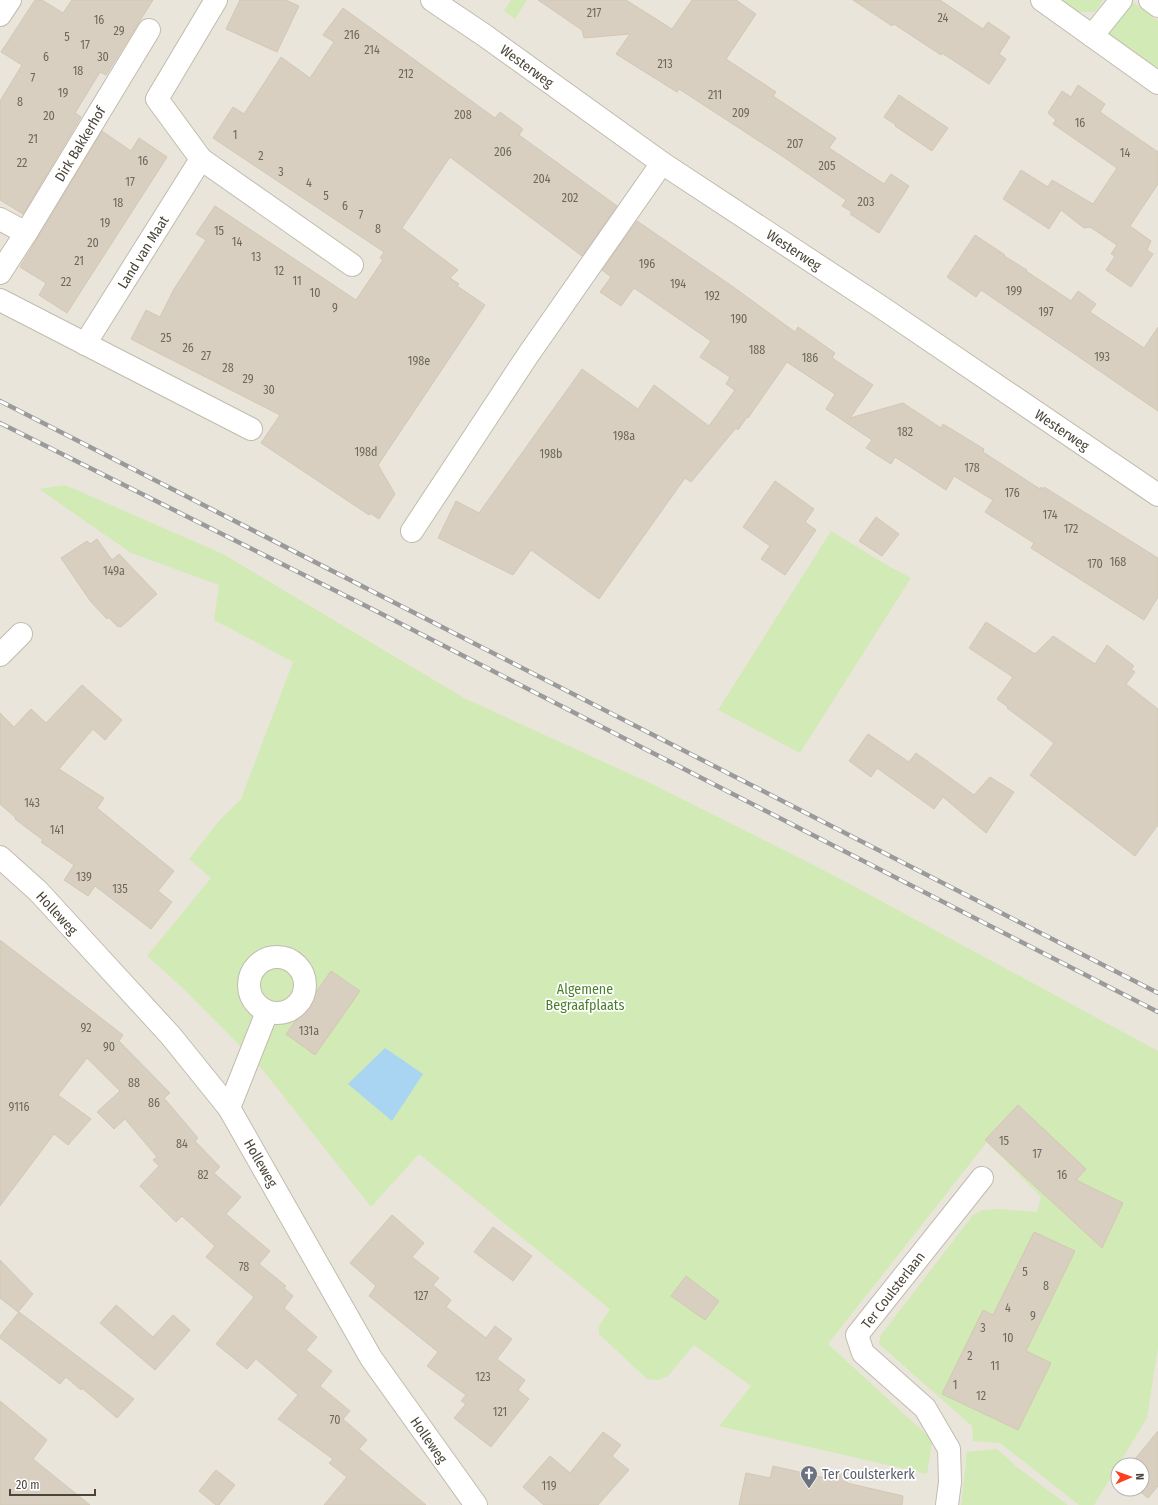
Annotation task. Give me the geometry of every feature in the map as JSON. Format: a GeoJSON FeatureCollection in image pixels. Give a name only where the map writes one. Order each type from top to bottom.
{"type":"FeatureCollection","features":[{"type":"Feature","properties":{"kind":"street"},"geometry":{"type":"LineString","coordinates":[[0,15],[10,0]]}},
{"type":"Feature","properties":{"kind":"street"},"geometry":{"type":"LineString","coordinates":[[216,0],[157,99],[201,159],[352,265]]}},
{"type":"Feature","properties":{"kind":"street","name":"Westerweg"},"geometry":{"type":"LineString","coordinates":[[432,0],[484,35],[662,163],[887,311],[1158,495]]}},
{"type":"Feature","properties":{"kind":"street"},"geometry":{"type":"LineString","coordinates":[[1042,0],[1158,83]]}},
{"type":"Feature","properties":{"kind":"street"},"geometry":{"type":"LineString","coordinates":[[1092,36],[1121,0]]}},
{"type":"Feature","properties":{"kind":"street"},"geometry":{"type":"LineString","coordinates":[[1150,0],[1158,6]]}},
{"type":"Feature","properties":{"kind":"street","name":"Dirk Bakkerhof"},"geometry":{"type":"LineString","coordinates":[[0,273],[26,233],[149,30]]}},
{"type":"Feature","properties":{"kind":"street","name":"Land van Maat"},"geometry":{"type":"LineString","coordinates":[[84,344],[201,159]]}},
{"type":"Feature","properties":{"kind":"street"},"geometry":{"type":"LineString","coordinates":[[412,531],[528,355],[662,163]]}},
{"type":"Feature","properties":{"kind":"street"},"geometry":{"type":"LineString","coordinates":[[0,219],[26,233]]}},
{"type":"Feature","properties":{"kind":"street"},"geometry":{"type":"LineString","coordinates":[[0,300],[251,429]]}},
{"type":"Feature","properties":{"kind":"street"},"geometry":{"type":"LineString","coordinates":[[0,654],[21,634]]}},
{"type":"Feature","properties":{"kind":"street","name":"Holleweg"},"geometry":{"type":"LineString","coordinates":[[0,857],[38,891],[171,1036],[230,1108],[371,1358],[476,1505]]}},
{"type":"Feature","properties":{"kind":"street"},"geometry":{"type":"LineString","coordinates":[[230,1108],[267,1012]]}},
{"type":"Feature","properties":{"kind":"street","name":"Ter Coulsterlaan"},"geometry":{"type":"LineString","coordinates":[[947,1505],[950,1482],[948,1449],[925,1408],[863,1353],[857,1335],[982,1178]]}},
{"type":"Feature","properties":{"kind":"shaded area"},"geometry":{"type":"Polygon","coordinates":[[[0,0],[1158,0],[1158,1505],[0,1505],[0,0]]]}},
{"type":"Feature","properties":{"kind":"green space"},"geometry":{"type":"Polygon","coordinates":[[[511,0],[527,0],[515,19],[504,11],[511,0]]]}},
{"type":"Feature","properties":{"kind":"green space"},"geometry":{"type":"Polygon","coordinates":[[[1061,0],[1103,0],[1095,12],[1076,12],[1061,0]]]}},
{"type":"Feature","properties":{"kind":"green space"},"geometry":{"type":"Polygon","coordinates":[[[1133,2],[1158,21],[1158,68],[1107,33],[1133,2]]]}},
{"type":"Feature","properties":{"kind":"green space","name":"Algemene Begraafplaats"},"geometry":{"type":"Polygon","coordinates":[[[65,485],[223,554],[464,698],[652,784],[835,876],[1158,1051],[1158,1347],[1147,1418],[1123,1457],[1110,1457],[1110,1479],[1094,1505],[1079,1505],[1000,1443],[973,1441],[972,1426],[879,1344],[881,1335],[973,1215],[983,1210],[999,1209],[1037,1212],[1041,1197],[987,1142],[828,1344],[928,1436],[932,1443],[927,1474],[719,1426],[751,1386],[694,1345],[668,1376],[658,1380],[647,1379],[599,1334],[599,1326],[610,1309],[419,1154],[371,1207],[258,1064],[184,989],[147,956],[211,878],[189,859],[218,822],[241,799],[293,662],[214,620],[219,585],[131,553],[39,489],[65,485]]]}},
{"type":"Feature","properties":{"kind":"green space"},"geometry":{"type":"Polygon","coordinates":[[[831,531],[911,578],[800,753],[718,710],[831,531]]]}},
{"type":"Feature","properties":{"kind":"green space"},"geometry":{"type":"Polygon","coordinates":[[[997,1449],[1017,1467],[1068,1505],[961,1505],[966,1452],[997,1449]]]}},
{"type":"Feature","properties":{"kind":"water"},"geometry":{"type":"Polygon","coordinates":[[[385,1048],[423,1074],[392,1121],[348,1084],[385,1048]]]}},
{"type":"Feature","properties":{"kind":"building"},"geometry":{"type":"Polygon","coordinates":[[[35,0],[42,0],[63,13],[72,0],[153,0],[106,75],[100,72],[75,113],[81,117],[23,214],[0,200],[0,101],[22,65],[1,52],[35,0]]]}},
{"type":"Feature","properties":{"kind":"building"},"geometry":{"type":"Polygon","coordinates":[[[240,0],[286,0],[299,6],[277,52],[226,29],[240,0]]]}},
{"type":"Feature","properties":{"kind":"building"},"geometry":{"type":"Polygon","coordinates":[[[538,0],[626,0],[672,29],[692,0],[736,0],[756,14],[726,59],[776,92],[773,96],[836,138],[829,148],[884,184],[891,174],[909,186],[879,233],[850,214],[852,212],[842,206],[846,200],[785,158],[679,89],[677,92],[616,54],[630,34],[584,38],[582,30],[538,0]]]}},
{"type":"Feature","properties":{"kind":"building"},"geometry":{"type":"Polygon","coordinates":[[[853,0],[940,0],[983,29],[988,22],[1010,37],[999,54],[1006,59],[989,84],[942,53],[941,55],[894,24],[892,26],[853,0]]]}},
{"type":"Feature","properties":{"kind":"building"},"geometry":{"type":"Polygon","coordinates":[[[343,8],[495,118],[500,112],[523,129],[519,135],[617,206],[582,256],[450,157],[402,228],[458,270],[450,278],[459,284],[457,286],[485,305],[378,465],[395,494],[379,519],[370,513],[369,515],[261,443],[280,415],[131,339],[146,310],[160,317],[174,289],[206,240],[196,234],[215,206],[356,300],[383,260],[380,258],[384,252],[213,138],[233,107],[244,114],[281,57],[310,78],[334,42],[323,35],[343,8]]]}},
{"type":"Feature","properties":{"kind":"building"},"geometry":{"type":"Polygon","coordinates":[[[1078,85],[1105,104],[1100,112],[1158,152],[1158,184],[1130,226],[1151,241],[1147,250],[1153,254],[1131,287],[1106,270],[1115,256],[1111,254],[1117,245],[1090,227],[1084,228],[1061,210],[1049,229],[1003,199],[1021,170],[1048,187],[1052,180],[1093,204],[1117,168],[1053,124],[1056,120],[1048,113],[1062,91],[1071,97],[1078,85]]]}},
{"type":"Feature","properties":{"kind":"building"},"geometry":{"type":"Polygon","coordinates":[[[899,95],[948,128],[932,151],[884,117],[899,95]]]}},
{"type":"Feature","properties":{"kind":"building"},"geometry":{"type":"Polygon","coordinates":[[[102,131],[131,151],[139,138],[167,157],[67,313],[39,295],[46,283],[20,267],[102,131]]]}},
{"type":"Feature","properties":{"kind":"building"},"geometry":{"type":"Polygon","coordinates":[[[637,221],[732,286],[795,332],[798,327],[835,353],[832,358],[873,385],[850,418],[903,403],[941,428],[943,424],[984,449],[983,452],[1040,489],[1041,487],[1043,489],[1044,487],[1158,558],[1158,597],[1144,620],[1031,548],[1034,543],[985,512],[993,500],[954,476],[946,490],[895,457],[891,464],[866,448],[872,440],[826,409],[835,394],[787,362],[738,430],[736,428],[691,482],[685,478],[599,599],[531,550],[513,575],[438,538],[456,501],[479,513],[582,369],[638,409],[654,385],[709,426],[735,390],[726,384],[730,377],[700,357],[711,341],[634,288],[621,306],[600,292],[611,277],[602,270],[637,221]]]}},
{"type":"Feature","properties":{"kind":"building"},"geometry":{"type":"Polygon","coordinates":[[[975,235],[1071,301],[1078,291],[1096,304],[1090,312],[1144,348],[1158,327],[1158,411],[981,290],[976,297],[947,277],[975,235]]]}},
{"type":"Feature","properties":{"kind":"building"},"geometry":{"type":"Polygon","coordinates":[[[775,481],[814,509],[805,522],[816,530],[785,575],[761,559],[770,546],[743,527],[775,481]]]}},
{"type":"Feature","properties":{"kind":"building"},"geometry":{"type":"Polygon","coordinates":[[[876,517],[899,534],[882,556],[859,541],[876,517]]]}},
{"type":"Feature","properties":{"kind":"building"},"geometry":{"type":"Polygon","coordinates":[[[97,539],[112,560],[119,554],[157,594],[121,627],[118,627],[108,617],[107,619],[91,602],[61,558],[87,541],[90,544],[97,539]]]}},
{"type":"Feature","properties":{"kind":"building"},"geometry":{"type":"Polygon","coordinates":[[[986,622],[1035,654],[1053,636],[1095,664],[1107,645],[1134,666],[1131,669],[1135,672],[1126,684],[1158,709],[1158,825],[1135,856],[1030,775],[1054,743],[997,699],[1013,677],[969,648],[986,622]]]}},
{"type":"Feature","properties":{"kind":"building"},"geometry":{"type":"Polygon","coordinates":[[[82,685],[122,720],[105,740],[93,729],[59,769],[104,798],[97,808],[174,871],[158,891],[172,902],[151,929],[95,886],[88,896],[64,880],[74,865],[41,842],[43,840],[15,819],[16,818],[0,804],[0,713],[14,727],[31,709],[46,723],[82,685]]]}},
{"type":"Feature","properties":{"kind":"building"},"geometry":{"type":"Polygon","coordinates":[[[868,734],[909,762],[916,753],[974,795],[990,777],[1014,792],[986,833],[943,797],[934,809],[877,768],[871,777],[849,761],[868,734]]]}},
{"type":"Feature","properties":{"kind":"building"},"geometry":{"type":"Polygon","coordinates":[[[0,940],[123,1035],[119,1041],[170,1093],[164,1098],[198,1138],[195,1141],[220,1167],[214,1173],[241,1197],[226,1214],[270,1251],[259,1264],[286,1286],[284,1288],[293,1296],[284,1308],[317,1337],[306,1350],[332,1371],[320,1386],[350,1411],[343,1419],[367,1440],[359,1449],[426,1505],[324,1505],[347,1477],[329,1463],[333,1459],[278,1419],[298,1395],[256,1359],[247,1369],[216,1344],[254,1297],[206,1257],[215,1246],[182,1216],[176,1222],[140,1186],[159,1166],[153,1160],[157,1157],[125,1119],[114,1129],[97,1112],[120,1091],[87,1058],[58,1095],[91,1119],[68,1145],[54,1134],[0,1206],[0,940]]]}},
{"type":"Feature","properties":{"kind":"building"},"geometry":{"type":"Polygon","coordinates":[[[331,971],[360,991],[315,1055],[286,1034],[331,971]]]}},
{"type":"Feature","properties":{"kind":"building"},"geometry":{"type":"Polygon","coordinates":[[[1018,1105],[1086,1169],[1076,1180],[1123,1203],[1102,1248],[985,1140],[1018,1105]]]}},
{"type":"Feature","properties":{"kind":"building"},"geometry":{"type":"Polygon","coordinates":[[[392,1215],[424,1243],[412,1257],[439,1278],[433,1285],[451,1300],[446,1307],[486,1338],[495,1326],[512,1339],[497,1359],[525,1380],[518,1390],[529,1399],[491,1447],[454,1418],[466,1404],[461,1401],[466,1395],[427,1366],[438,1352],[369,1296],[376,1286],[350,1263],[392,1215]]]}},
{"type":"Feature","properties":{"kind":"building"},"geometry":{"type":"Polygon","coordinates":[[[493,1227],[532,1256],[513,1281],[474,1252],[493,1227]]]}},
{"type":"Feature","properties":{"kind":"building"},"geometry":{"type":"Polygon","coordinates":[[[1034,1232],[1075,1251],[1026,1351],[1051,1363],[1018,1430],[942,1394],[983,1310],[993,1315],[1034,1232]]]}},
{"type":"Feature","properties":{"kind":"building"},"geometry":{"type":"Polygon","coordinates":[[[0,1260],[33,1294],[18,1312],[0,1298],[0,1260]]]}},
{"type":"Feature","properties":{"kind":"building"},"geometry":{"type":"Polygon","coordinates":[[[686,1276],[719,1301],[705,1320],[671,1296],[686,1276]]]}},
{"type":"Feature","properties":{"kind":"building"},"geometry":{"type":"Polygon","coordinates":[[[116,1305],[153,1337],[173,1315],[190,1330],[155,1370],[100,1323],[116,1305]]]}},
{"type":"Feature","properties":{"kind":"building"},"geometry":{"type":"Polygon","coordinates":[[[19,1312],[134,1399],[117,1418],[82,1388],[81,1390],[66,1377],[60,1384],[0,1338],[19,1312]]]}},
{"type":"Feature","properties":{"kind":"building"},"geometry":{"type":"Polygon","coordinates":[[[0,1401],[47,1440],[33,1459],[90,1505],[0,1505],[0,1401]]]}},
{"type":"Feature","properties":{"kind":"building"},"geometry":{"type":"Polygon","coordinates":[[[1158,1431],[1158,1486],[1150,1496],[1150,1457],[1137,1457],[1158,1431]]]}},
{"type":"Feature","properties":{"kind":"building"},"geometry":{"type":"Polygon","coordinates":[[[603,1432],[621,1445],[612,1456],[629,1470],[598,1505],[544,1505],[523,1487],[550,1456],[570,1473],[603,1432]]]}},
{"type":"Feature","properties":{"kind":"building","name":"Ter Coulsterkerk"},"geometry":{"type":"Polygon","coordinates":[[[773,1466],[825,1478],[839,1469],[847,1483],[903,1496],[902,1505],[739,1505],[746,1473],[770,1478],[773,1466]]]}},
{"type":"Feature","properties":{"kind":"building"},"geometry":{"type":"Polygon","coordinates":[[[216,1470],[235,1485],[219,1505],[216,1505],[199,1491],[216,1470]]]}},
{"type":"Feature","properties":{"kind":"railway"},"geometry":{"type":"LineString","coordinates":[[0,401],[1158,993]]}},
{"type":"Feature","properties":{"kind":"railway"},"geometry":{"type":"LineString","coordinates":[[0,423],[374,610],[1158,1012]]}},
{"type":"Feature","properties":{"kind":"place","name":"Ter Coulsterkerk"},"geometry":{"type":"Point","coordinates":[809,1489]}}]}
